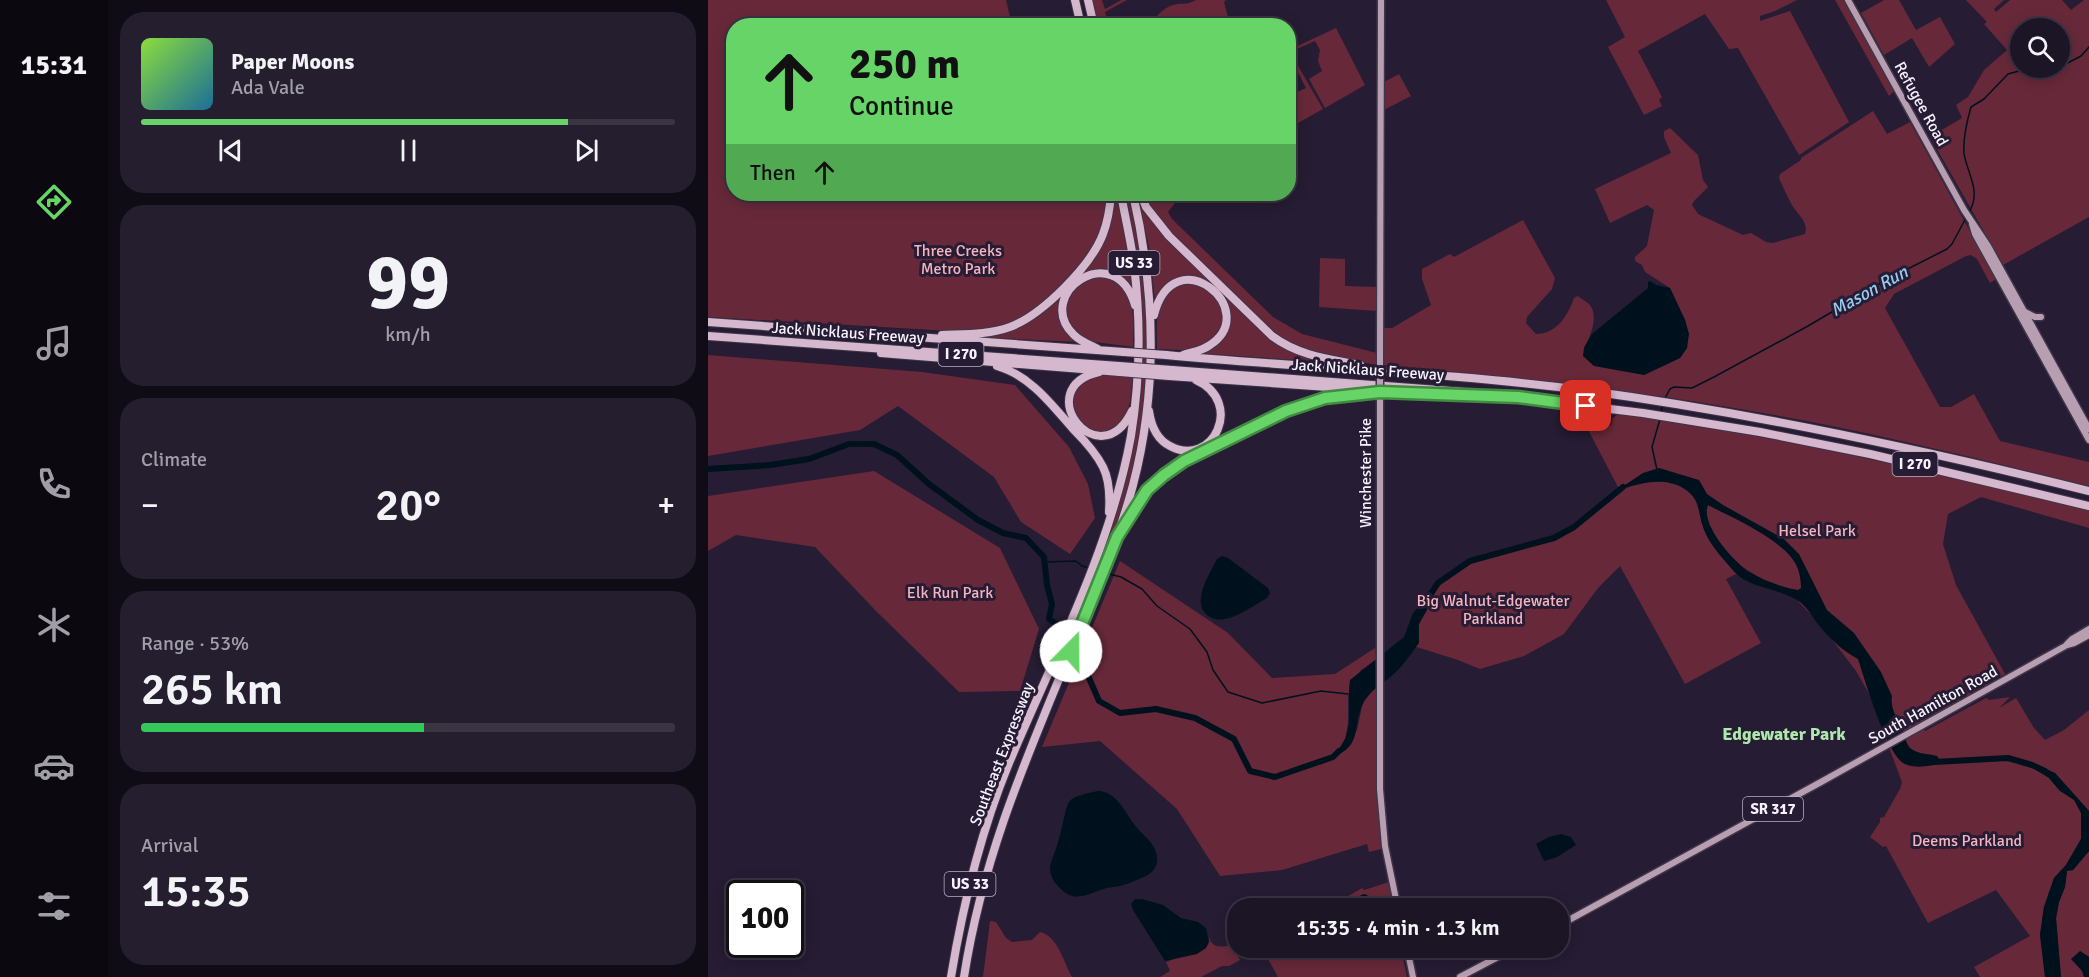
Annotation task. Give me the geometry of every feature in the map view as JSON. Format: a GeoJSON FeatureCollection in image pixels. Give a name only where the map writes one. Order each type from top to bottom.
{"type":"FeatureCollection","features":[{"type":"Feature","properties":{"kind":"highway"},"geometry":{"type":"LineString","coordinates":[[1075,0],[1079,18]]}},
{"type":"Feature","properties":{"kind":"highway"},"geometry":{"type":"LineString","coordinates":[[1088,0],[1092,18]]}},
{"type":"Feature","properties":{"kind":"highway"},"geometry":{"type":"LineString","coordinates":[[874,334],[985,333],[1010,327],[1025,319],[1049,301],[1093,254],[1107,223],[1109,201]]}},
{"type":"Feature","properties":{"kind":"highway","name":"Southeast Expressway"},"geometry":{"type":"LineString","coordinates":[[951,977],[963,910],[990,817],[1008,766],[1094,562],[1124,470],[1135,404],[1139,319],[1134,263],[1122,201]]}},
{"type":"Feature","properties":{"kind":"highway","name":"Southeast Expressway"},"geometry":{"type":"LineString","coordinates":[[964,977],[975,917],[996,838],[1106,566],[1133,485],[1148,400],[1152,337],[1146,259],[1135,201]]}},
{"type":"Feature","properties":{"kind":"highway"},"geometry":{"type":"LineString","coordinates":[[1144,201],[1169,236],[1272,336],[1297,351],[1376,370]]}},
{"type":"Feature","properties":{"kind":"highway"},"geometry":{"type":"LineString","coordinates":[[1099,350],[1074,335],[1064,316],[1063,305],[1066,296],[1077,281],[1087,275],[1097,273],[1115,277],[1125,285],[1131,295],[1139,319]]}},
{"type":"Feature","properties":{"kind":"highway"},"geometry":{"type":"LineString","coordinates":[[1152,337],[1156,304],[1166,289],[1173,284],[1187,280],[1209,286],[1217,293],[1224,306],[1225,319],[1222,332],[1215,342],[1205,348],[1178,356]]}},
{"type":"Feature","properties":{"kind":"highway","name":"Jack Nicklaus Freeway"},"geometry":{"type":"LineString","coordinates":[[708,322],[1376,370],[1511,382],[1754,416],[1889,443],[2089,491]]}},
{"type":"Feature","properties":{"kind":"highway","name":"Jack Nicklaus Freeway"},"geometry":{"type":"LineString","coordinates":[[708,336],[1117,370]]}},
{"type":"Feature","properties":{"kind":"highway"},"geometry":{"type":"LineString","coordinates":[[802,343],[900,356],[1170,373],[1192,378],[1380,392],[1518,397]]}},
{"type":"Feature","properties":{"kind":"highway"},"geometry":{"type":"LineString","coordinates":[[963,360],[993,365],[1020,376],[1042,394],[1088,445],[1100,461],[1108,482],[1109,505],[1106,530]]}},
{"type":"Feature","properties":{"kind":"highway"},"geometry":{"type":"LineString","coordinates":[[1117,370],[1092,374],[1074,387],[1069,406],[1075,423],[1092,435],[1101,436],[1113,433],[1125,423],[1135,404]]}},
{"type":"Feature","properties":{"kind":"highway","name":"Jack Nicklaus Freeway"},"geometry":{"type":"LineString","coordinates":[[1170,373],[1426,388],[1518,397],[1653,415],[1760,432],[1870,454],[2089,506]]}},
{"type":"Feature","properties":{"kind":"highway"},"geometry":{"type":"LineString","coordinates":[[1148,400],[1152,426],[1165,444],[1183,450],[1202,447],[1218,430],[1222,412],[1219,400],[1212,391],[1192,378]]}},
{"type":"Feature","properties":{"kind":"highway"},"geometry":{"type":"LineString","coordinates":[[1117,537],[1147,490],[1184,461],[1305,404],[1338,395],[1380,392]]}},
{"type":"Feature","properties":{"kind":"main road","name":"Winchester Pike"},"geometry":{"type":"LineString","coordinates":[[1381,0],[1379,692],[1381,811],[1396,898]]}},
{"type":"Feature","properties":{"kind":"main road","name":"Refugee Road"},"geometry":{"type":"LineString","coordinates":[[1848,0],[2089,440]]}},
{"type":"Feature","properties":{"kind":"main road","name":"Refugee Road"},"geometry":{"type":"LineString","coordinates":[[1968,217],[1984,239],[2089,429]]}},
{"type":"Feature","properties":{"kind":"main road"},"geometry":{"type":"LineString","coordinates":[[2024,311],[2035,317],[2041,317]]}},
{"type":"Feature","properties":{"kind":"main road","name":"South Hamilton Road"},"geometry":{"type":"LineString","coordinates":[[2067,645],[2072,639],[2089,629]]}},
{"type":"Feature","properties":{"kind":"main road","name":"South Hamilton Road"},"geometry":{"type":"LineString","coordinates":[[1569,920],[2067,645],[2089,635]]}},
{"type":"Feature","properties":{"kind":"main road"},"geometry":{"type":"LineString","coordinates":[[1409,958],[1413,977]]}},
{"type":"Feature","properties":{"kind":"main road"},"geometry":{"type":"LineString","coordinates":[[1460,977],[1496,958]]}},
{"type":"Feature","properties":{"kind":"green space","name":"Three Creeks Metro Park"},"geometry":{"type":"Polygon","coordinates":[[[708,0],[1006,0],[1010,18],[726,18],[726,201],[1109,201],[1101,237],[1076,272],[1033,312],[1008,325],[968,332],[708,317],[708,0]]]}},
{"type":"Feature","properties":{"kind":"green space"},"geometry":{"type":"Polygon","coordinates":[[[1092,0],[1102,0],[1105,9],[1121,0],[1127,0],[1105,12],[1107,18],[1096,18],[1092,0]]]}},
{"type":"Feature","properties":{"kind":"green space"},"geometry":{"type":"Polygon","coordinates":[[[1196,0],[1226,0],[1224,2],[1228,18],[1154,18],[1169,6],[1196,0]]]}},
{"type":"Feature","properties":{"kind":"green space"},"geometry":{"type":"Polygon","coordinates":[[[1606,0],[1797,0],[1760,16],[1760,21],[1790,11],[1849,122],[1799,155],[1738,48],[1729,49],[1705,14],[1638,51],[1662,97],[1659,100],[1662,106],[1644,115],[1608,47],[1625,37],[1606,0]]]}},
{"type":"Feature","properties":{"kind":"green space"},"geometry":{"type":"Polygon","coordinates":[[[1835,0],[1844,0],[1893,88],[1889,96],[1835,0]]]}},
{"type":"Feature","properties":{"kind":"green space"},"geometry":{"type":"Polygon","coordinates":[[[1884,0],[1899,0],[1916,30],[1940,17],[1955,44],[1929,67],[1912,38],[1884,55],[1861,13],[1884,0]]]}},
{"type":"Feature","properties":{"kind":"green space"},"geometry":{"type":"Polygon","coordinates":[[[1966,0],[2004,0],[1994,9],[1996,12],[2010,0],[2062,0],[2071,10],[2084,0],[2089,0],[2089,217],[2003,265],[1930,137],[1962,118],[1956,105],[1968,97],[1984,70],[2007,50],[1984,24],[1987,22],[1966,0]]]}},
{"type":"Feature","properties":{"kind":"green space"},"geometry":{"type":"Polygon","coordinates":[[[1336,28],[1365,85],[1325,108],[1309,79],[1322,71],[1318,61],[1320,50],[1315,41],[1296,49],[1296,47],[1336,28]]]}},
{"type":"Feature","properties":{"kind":"green space"},"geometry":{"type":"Polygon","coordinates":[[[1296,62],[1323,109],[1296,124],[1296,93],[1306,88],[1296,69],[1296,62]]]}},
{"type":"Feature","properties":{"kind":"green space"},"geometry":{"type":"Polygon","coordinates":[[[1399,74],[1411,96],[1384,110],[1384,82],[1399,74]]]}},
{"type":"Feature","properties":{"kind":"green space"},"geometry":{"type":"Polygon","coordinates":[[[1873,111],[1887,134],[1910,122],[1996,279],[1990,283],[1977,259],[1971,255],[1966,256],[1894,294],[1885,308],[1940,407],[1951,407],[1974,394],[2000,441],[2089,462],[2089,486],[1882,437],[1757,412],[1570,384],[1383,365],[1384,328],[1392,328],[1431,305],[1422,279],[1422,269],[1450,254],[1454,257],[1523,220],[1555,278],[1552,289],[1527,317],[1526,323],[1536,334],[1556,327],[1565,317],[1574,298],[1578,296],[1590,305],[1594,316],[1591,333],[1584,348],[1644,375],[1680,358],[1687,348],[1685,320],[1670,288],[1645,272],[1642,265],[1635,261],[1635,257],[1647,246],[1654,210],[1647,205],[1610,223],[1595,189],[1671,153],[1664,137],[1664,131],[1670,128],[1698,155],[1703,180],[1708,187],[1692,205],[1698,214],[1743,235],[1751,233],[1766,242],[1773,243],[1805,234],[1806,229],[1779,178],[1780,174],[1873,111]]]}},
{"type":"Feature","properties":{"kind":"green space"},"geometry":{"type":"Polygon","coordinates":[[[1110,201],[1118,201],[1134,293],[1123,280],[1084,275],[1061,307],[1079,342],[975,337],[1027,319],[1097,251],[1110,201]]]}},
{"type":"Feature","properties":{"kind":"green space"},"geometry":{"type":"Polygon","coordinates":[[[1124,201],[1132,201],[1145,272],[1149,362],[1141,435],[1127,499],[1102,568],[1096,565],[1117,505],[1141,362],[1124,201]]]}},
{"type":"Feature","properties":{"kind":"green space"},"geometry":{"type":"Polygon","coordinates":[[[1139,201],[1255,324],[1325,362],[1195,353],[1208,349],[1227,323],[1218,293],[1209,282],[1192,281],[1168,289],[1155,300],[1149,247],[1139,201]]]}},
{"type":"Feature","properties":{"kind":"green space"},"geometry":{"type":"Polygon","coordinates":[[[1146,201],[1178,201],[1168,212],[1172,219],[1273,317],[1302,334],[1377,353],[1377,365],[1310,353],[1274,336],[1160,224],[1146,201]]]}},
{"type":"Feature","properties":{"kind":"green space"},"geometry":{"type":"Polygon","coordinates":[[[1320,258],[1345,259],[1345,286],[1378,287],[1378,311],[1319,307],[1320,258]]]}},
{"type":"Feature","properties":{"kind":"green space"},"geometry":{"type":"Polygon","coordinates":[[[1101,276],[1113,281],[1127,295],[1133,313],[1133,347],[1087,341],[1074,330],[1069,322],[1065,305],[1071,289],[1078,283],[1101,276]]]}},
{"type":"Feature","properties":{"kind":"green space"},"geometry":{"type":"Polygon","coordinates":[[[1196,282],[1214,293],[1220,301],[1223,314],[1217,335],[1208,344],[1196,349],[1157,349],[1158,312],[1164,296],[1169,289],[1177,285],[1196,282]]]}},
{"type":"Feature","properties":{"kind":"green space"},"geometry":{"type":"Polygon","coordinates":[[[708,355],[922,372],[1015,385],[1069,447],[1088,484],[1095,518],[1070,554],[1021,522],[994,477],[898,406],[860,430],[708,456],[708,355]]]}},
{"type":"Feature","properties":{"kind":"green space"},"geometry":{"type":"Polygon","coordinates":[[[1101,374],[1133,376],[1129,408],[1121,423],[1114,428],[1091,432],[1073,415],[1073,398],[1081,384],[1101,374]]]}},
{"type":"Feature","properties":{"kind":"green space"},"geometry":{"type":"Polygon","coordinates":[[[1619,413],[1785,441],[2089,510],[2089,528],[1981,497],[1948,514],[1943,544],[1956,585],[2005,674],[1919,723],[1925,731],[1986,698],[1989,700],[2010,697],[1999,708],[2016,698],[2034,728],[2045,740],[2064,730],[2089,710],[2089,811],[2055,773],[2049,778],[2060,791],[2075,798],[2081,813],[2081,839],[2066,865],[2054,878],[2044,907],[2040,934],[2045,977],[1980,977],[1974,967],[2030,936],[1996,890],[1928,923],[1886,846],[1883,847],[1870,837],[1880,822],[1880,818],[1884,817],[1902,782],[1885,737],[1889,735],[1856,671],[1821,625],[1792,595],[1736,574],[1726,579],[1761,643],[1685,684],[1620,566],[1598,588],[1564,634],[1524,656],[1480,669],[1407,644],[1418,613],[1438,583],[1470,561],[1554,538],[1574,527],[1619,489],[1584,422],[1611,426],[1613,418],[1619,413]]]}},
{"type":"Feature","properties":{"kind":"green space","name":"Elk Run Park"},"geometry":{"type":"Polygon","coordinates":[[[874,471],[1000,548],[1039,629],[1020,691],[959,692],[876,611],[815,547],[736,535],[708,551],[708,496],[874,471]]]}},
{"type":"Feature","properties":{"kind":"green space"},"geometry":{"type":"Polygon","coordinates":[[[1120,561],[1228,633],[1272,678],[1335,674],[1375,648],[1376,660],[1361,670],[1348,695],[1348,723],[1345,739],[1334,756],[1357,730],[1363,702],[1376,687],[1381,849],[1369,852],[1367,844],[1282,870],[1220,876],[1177,809],[1100,741],[1042,747],[1120,561]]]}},
{"type":"Feature","properties":{"kind":"green space"},"geometry":{"type":"Polygon","coordinates":[[[2089,851],[2089,957],[2080,951],[2084,977],[2061,977],[2056,918],[2059,902],[2065,887],[2067,871],[2073,870],[2089,851]]]}},
{"type":"Feature","properties":{"kind":"green space"},"geometry":{"type":"Polygon","coordinates":[[[1389,882],[1392,898],[1370,898],[1365,894],[1356,898],[1345,898],[1362,888],[1364,890],[1389,882]]]}},
{"type":"Feature","properties":{"kind":"green space"},"geometry":{"type":"Polygon","coordinates":[[[990,921],[996,922],[1006,938],[1012,942],[1032,940],[1040,932],[1046,935],[1056,944],[1072,977],[983,977],[990,921]]]}},
{"type":"Feature","properties":{"kind":"green space"},"geometry":{"type":"Polygon","coordinates":[[[1209,937],[1212,944],[1221,947],[1227,946],[1227,958],[1239,958],[1240,960],[1201,977],[1160,977],[1170,971],[1166,962],[1198,953],[1209,942],[1209,937]]]}},
{"type":"Feature","properties":{"kind":"green space"},"geometry":{"type":"Polygon","coordinates":[[[1268,958],[1403,958],[1407,977],[1278,977],[1268,958]]]}},
{"type":"Feature","properties":{"kind":"water"},"geometry":{"type":"Polygon","coordinates":[[[1650,281],[1670,288],[1689,334],[1687,348],[1680,358],[1644,375],[1594,366],[1583,356],[1584,348],[1592,334],[1648,288],[1650,281]]]}},
{"type":"Feature","properties":{"kind":"water"},"geometry":{"type":"Polygon","coordinates":[[[1659,468],[1699,480],[1707,494],[1784,539],[1799,554],[1827,610],[1854,633],[1881,672],[1892,696],[1893,709],[1908,746],[1918,752],[1937,756],[1942,763],[1914,766],[1905,764],[1898,758],[1877,716],[1858,659],[1831,639],[1800,602],[1751,583],[1734,572],[1709,540],[1703,527],[1698,505],[1689,492],[1667,482],[1641,484],[1616,491],[1643,473],[1659,468]],[[1708,505],[1709,522],[1714,532],[1728,552],[1743,567],[1767,581],[1792,589],[1801,588],[1798,569],[1784,549],[1759,532],[1708,505]]]}},
{"type":"Feature","properties":{"kind":"water"},"geometry":{"type":"Polygon","coordinates":[[[1222,556],[1268,588],[1270,593],[1267,598],[1238,615],[1214,619],[1207,615],[1201,605],[1201,600],[1207,578],[1217,559],[1222,556]]]}},
{"type":"Feature","properties":{"kind":"water"},"geometry":{"type":"Polygon","coordinates":[[[1432,592],[1431,603],[1419,624],[1419,643],[1405,662],[1368,696],[1361,708],[1356,732],[1350,746],[1333,757],[1347,734],[1350,680],[1404,637],[1413,613],[1432,592]]]}},
{"type":"Feature","properties":{"kind":"water"},"geometry":{"type":"Polygon","coordinates":[[[2042,767],[2055,773],[2089,811],[2089,851],[2073,870],[2067,871],[2056,918],[2061,977],[2045,977],[2040,935],[2044,907],[2054,878],[2066,865],[2081,839],[2081,813],[2074,800],[2036,770],[2042,767]]]}},
{"type":"Feature","properties":{"kind":"water"},"geometry":{"type":"Polygon","coordinates":[[[1098,791],[1115,798],[1153,845],[1157,862],[1155,868],[1146,876],[1120,886],[1087,895],[1070,895],[1056,883],[1050,870],[1066,809],[1069,802],[1078,796],[1098,791]]]}},
{"type":"Feature","properties":{"kind":"water"},"geometry":{"type":"Polygon","coordinates":[[[1561,834],[1571,837],[1576,845],[1557,857],[1544,861],[1536,844],[1561,834]]]}},
{"type":"Feature","properties":{"kind":"water"},"geometry":{"type":"Polygon","coordinates":[[[1364,894],[1370,898],[1355,898],[1364,894]]]}},
{"type":"Feature","properties":{"kind":"water"},"geometry":{"type":"Polygon","coordinates":[[[1135,899],[1163,905],[1181,918],[1198,922],[1206,928],[1209,942],[1206,948],[1197,954],[1165,961],[1133,910],[1131,904],[1135,899]]]}},
{"type":"Feature","properties":{"kind":"water"},"geometry":{"type":"Polygon","coordinates":[[[2080,951],[2089,957],[2089,977],[2084,977],[2082,971],[2071,959],[2080,951]]]}},
{"type":"Feature","properties":{"kind":"waterway","name":"Mason Run"},"geometry":{"type":"LineString","coordinates":[[2070,62],[2081,56],[2089,47]]}},
{"type":"Feature","properties":{"kind":"waterway","name":"Mason Run"},"geometry":{"type":"LineString","coordinates":[[1969,212],[1973,204],[1974,190],[1964,148],[1971,107],[1984,99],[2010,73]]}},
{"type":"Feature","properties":{"kind":"waterway","name":"Mason Run"},"geometry":{"type":"LineString","coordinates":[[1664,400],[1670,389],[1674,387],[1692,388],[1714,377],[1886,280],[1947,249],[1967,216]]}},
{"type":"Feature","properties":{"kind":"waterway","name":"Mason Run"},"geometry":{"type":"LineString","coordinates":[[1660,414],[1663,404]]}},
{"type":"Feature","properties":{"kind":"waterway","name":"Mason Run"},"geometry":{"type":"LineString","coordinates":[[1657,470],[1652,447],[1660,419]]}},
{"type":"Feature","properties":{"kind":"waterway"},"geometry":{"type":"LineString","coordinates":[[708,469],[770,465],[809,459],[849,444],[874,444],[897,455],[929,484],[978,520],[1003,533],[1026,538],[1044,557],[1052,604],[1049,619],[1069,632],[1099,701],[1120,713],[1156,709],[1195,718],[1234,739],[1250,771],[1275,777],[1333,757],[1339,751]]}},
{"type":"Feature","properties":{"kind":"waterway"},"geometry":{"type":"LineString","coordinates":[[1428,598],[1438,583],[1470,561],[1554,538],[1574,527],[1623,487]]}},
{"type":"Feature","properties":{"kind":"waterway"},"geometry":{"type":"LineString","coordinates":[[1045,562],[1076,561],[1089,568]]}},
{"type":"Feature","properties":{"kind":"waterway"},"geometry":{"type":"LineString","coordinates":[[1105,573],[1121,577],[1142,589],[1157,606],[1190,629],[1207,652],[1213,670],[1228,692],[1262,703],[1321,691],[1348,694]]}},
{"type":"Feature","properties":{"kind":"waterway"},"geometry":{"type":"LineString","coordinates":[[1934,762],[2008,758],[2045,771]]}},
{"type":"Feature","properties":{"kind":"district","name":"Edgewater Park"},"geometry":{"type":"Point","coordinates":[1784,734]}},
{"type":"Feature","properties":{"kind":"route"},"geometry":{"type":"LineString","coordinates":[[1071,651],[1117,537],[1147,490],[1172,468],[1184,461],[1286,411],[1338,395],[1380,392],[1518,397],[1586,406]]}},
{"type":"Feature","properties":{"kind":"park label","name":"Helsel Park"},"geometry":{"type":"Point","coordinates":[1817,531]}},
{"type":"Feature","properties":{"kind":"park label","name":"Big Walnut-Edgewater Parkland"},"geometry":{"type":"Point","coordinates":[1493,610]}},
{"type":"Feature","properties":{"kind":"park label","name":"Deems Parkland"},"geometry":{"type":"Point","coordinates":[1967,841]}}]}
